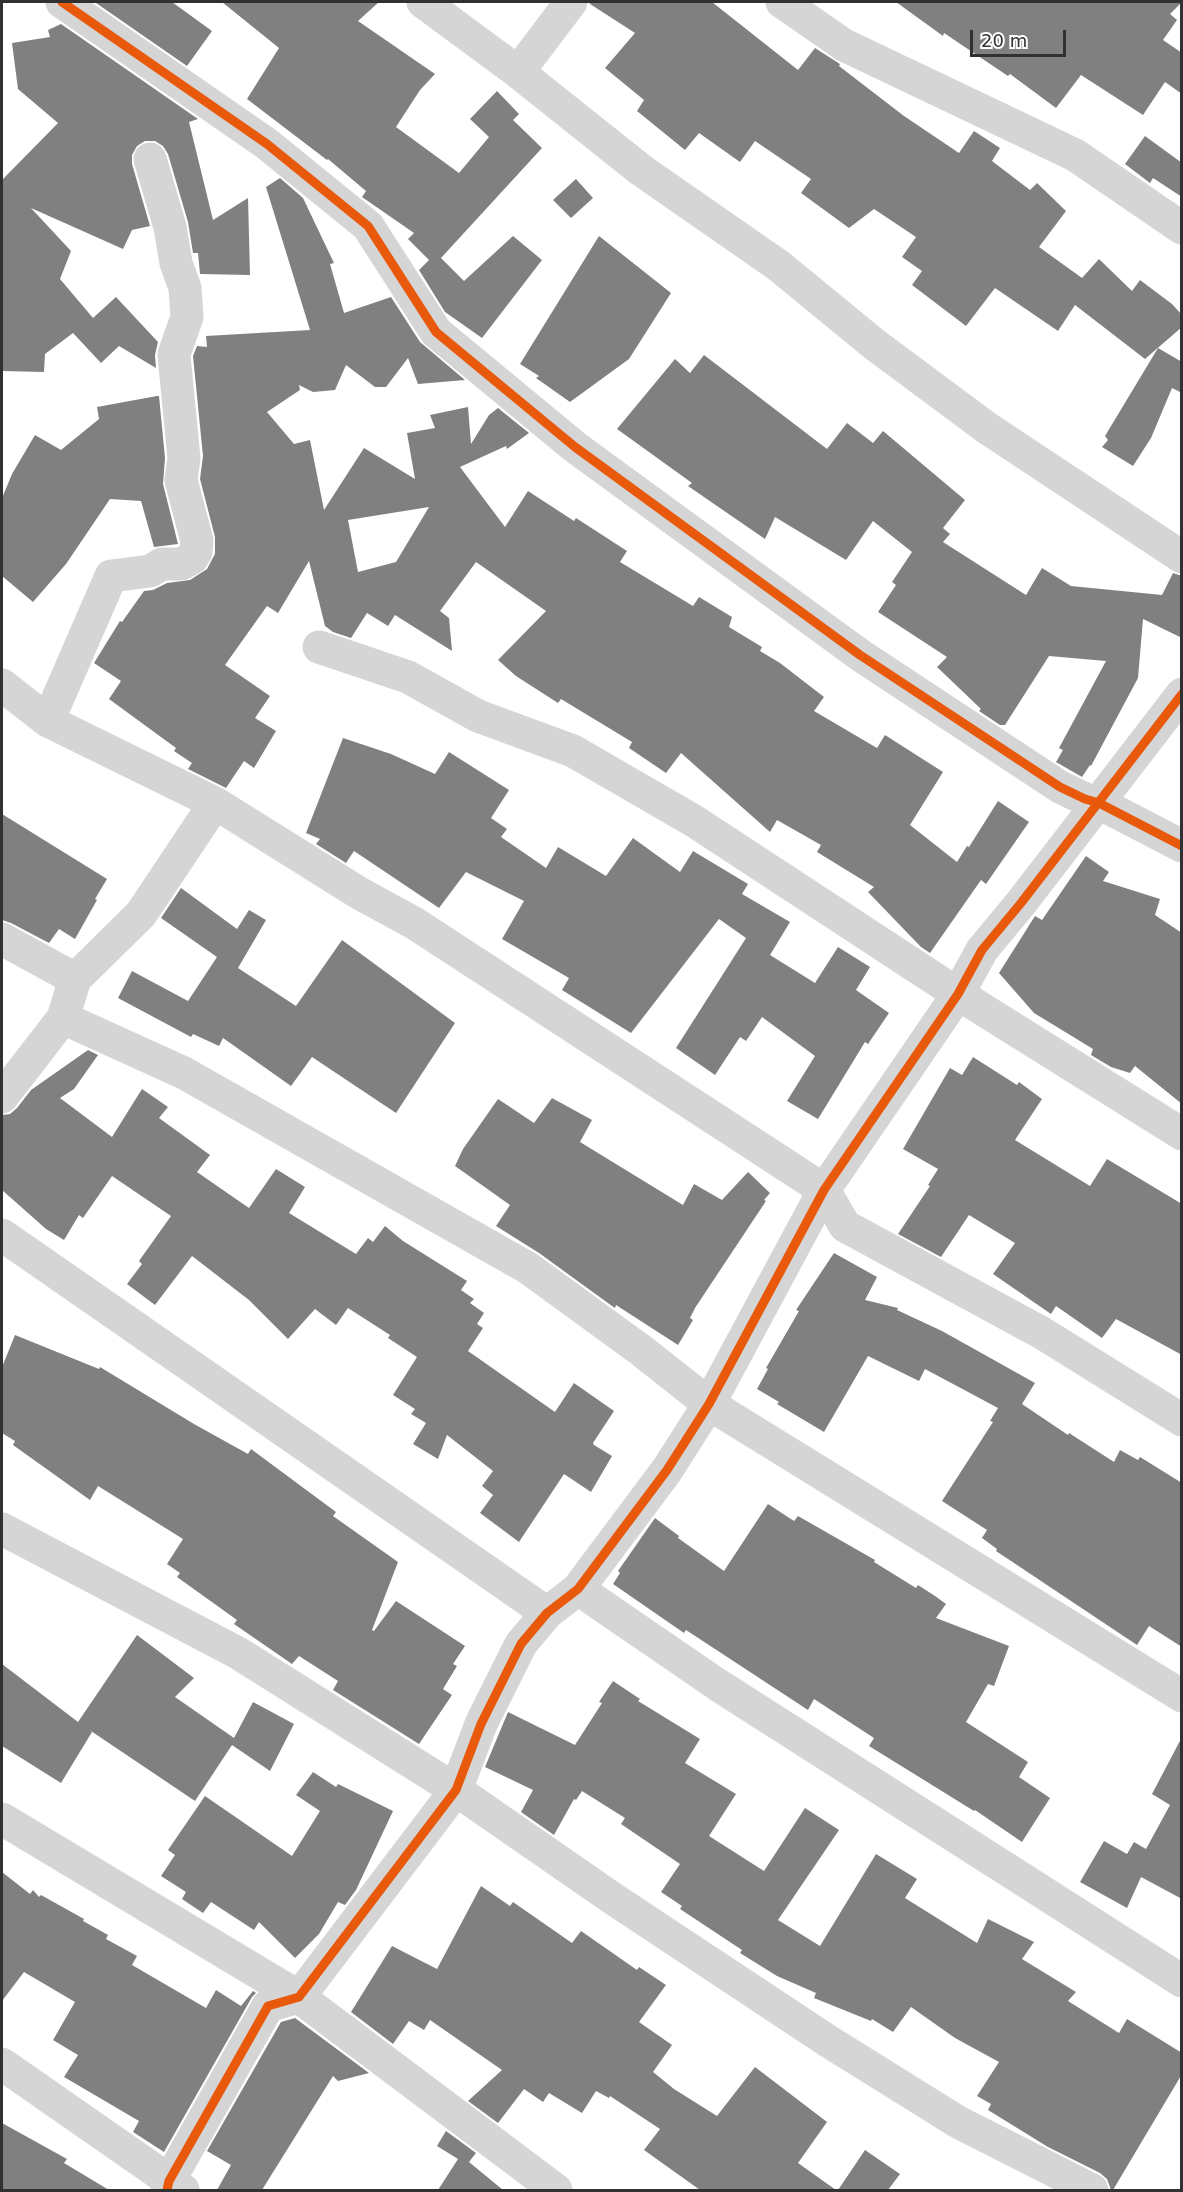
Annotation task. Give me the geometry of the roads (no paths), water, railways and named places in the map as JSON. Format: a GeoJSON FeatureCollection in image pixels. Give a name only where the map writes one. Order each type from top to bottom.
{"type":"FeatureCollection","features":[{"type":"Feature","properties":{"kind":"street"},"geometry":{"type":"LineString","coordinates":[[62,2],[267,144],[368,226],[436,332],[575,447],[860,655],[1060,787],[1085,800],[1099,803],[1182,846]]}},
{"type":"Feature","properties":{"kind":"street"},"geometry":{"type":"LineString","coordinates":[[423,2],[518,72],[641,170],[779,266],[874,344],[987,428],[1182,557]]}},
{"type":"Feature","properties":{"kind":"street"},"geometry":{"type":"LineString","coordinates":[[518,72],[570,2]]}},
{"type":"Feature","properties":{"kind":"street"},"geometry":{"type":"LineString","coordinates":[[782,2],[844,45],[1075,155],[1182,228]]}},
{"type":"Feature","properties":{"kind":"street"},"geometry":{"type":"LineString","coordinates":[[48,721],[111,576],[150,571],[162,564],[181,564],[192,558],[196,552],[197,541],[181,480],[184,458],[174,354],[187,317],[185,288],[176,263],[170,227],[150,159]]}},
{"type":"Feature","properties":{"kind":"street"},"geometry":{"type":"LineString","coordinates":[[320,647],[408,677],[478,716],[573,751],[694,820],[958,994],[1182,1134]]}},
{"type":"Feature","properties":{"kind":"street"},"geometry":{"type":"LineString","coordinates":[[2,685],[48,721],[215,803],[358,893],[414,923],[824,1190],[845,1226],[1042,1333],[1182,1420]]}},
{"type":"Feature","properties":{"kind":"street"},"geometry":{"type":"LineString","coordinates":[[2,2064],[173,2187],[268,2006],[299,1997],[456,1790],[481,1724],[521,1644],[547,1613],[578,1589],[667,1470],[709,1404],[824,1190],[958,994],[982,950],[1182,694]]}},
{"type":"Feature","properties":{"kind":"street"},"geometry":{"type":"LineString","coordinates":[[2,1097],[63,1018],[75,979],[141,914],[215,803]]}},
{"type":"Feature","properties":{"kind":"street"},"geometry":{"type":"LineString","coordinates":[[2,939],[75,979]]}},
{"type":"Feature","properties":{"kind":"street"},"geometry":{"type":"LineString","coordinates":[[63,1018],[184,1073],[528,1268],[642,1351],[709,1404],[1182,1696]]}},
{"type":"Feature","properties":{"kind":"street"},"geometry":{"type":"LineString","coordinates":[[2,1235],[547,1613]]}},
{"type":"Feature","properties":{"kind":"street"},"geometry":{"type":"LineString","coordinates":[[2,1529],[238,1653],[456,1790],[612,1898],[858,2060],[958,2122],[1092,2190]]}},
{"type":"Feature","properties":{"kind":"street"},"geometry":{"type":"LineString","coordinates":[[578,1589],[718,1685],[1182,1981]]}},
{"type":"Feature","properties":{"kind":"street"},"geometry":{"type":"LineString","coordinates":[[2,1819],[299,1997],[556,2190]]}}]}
